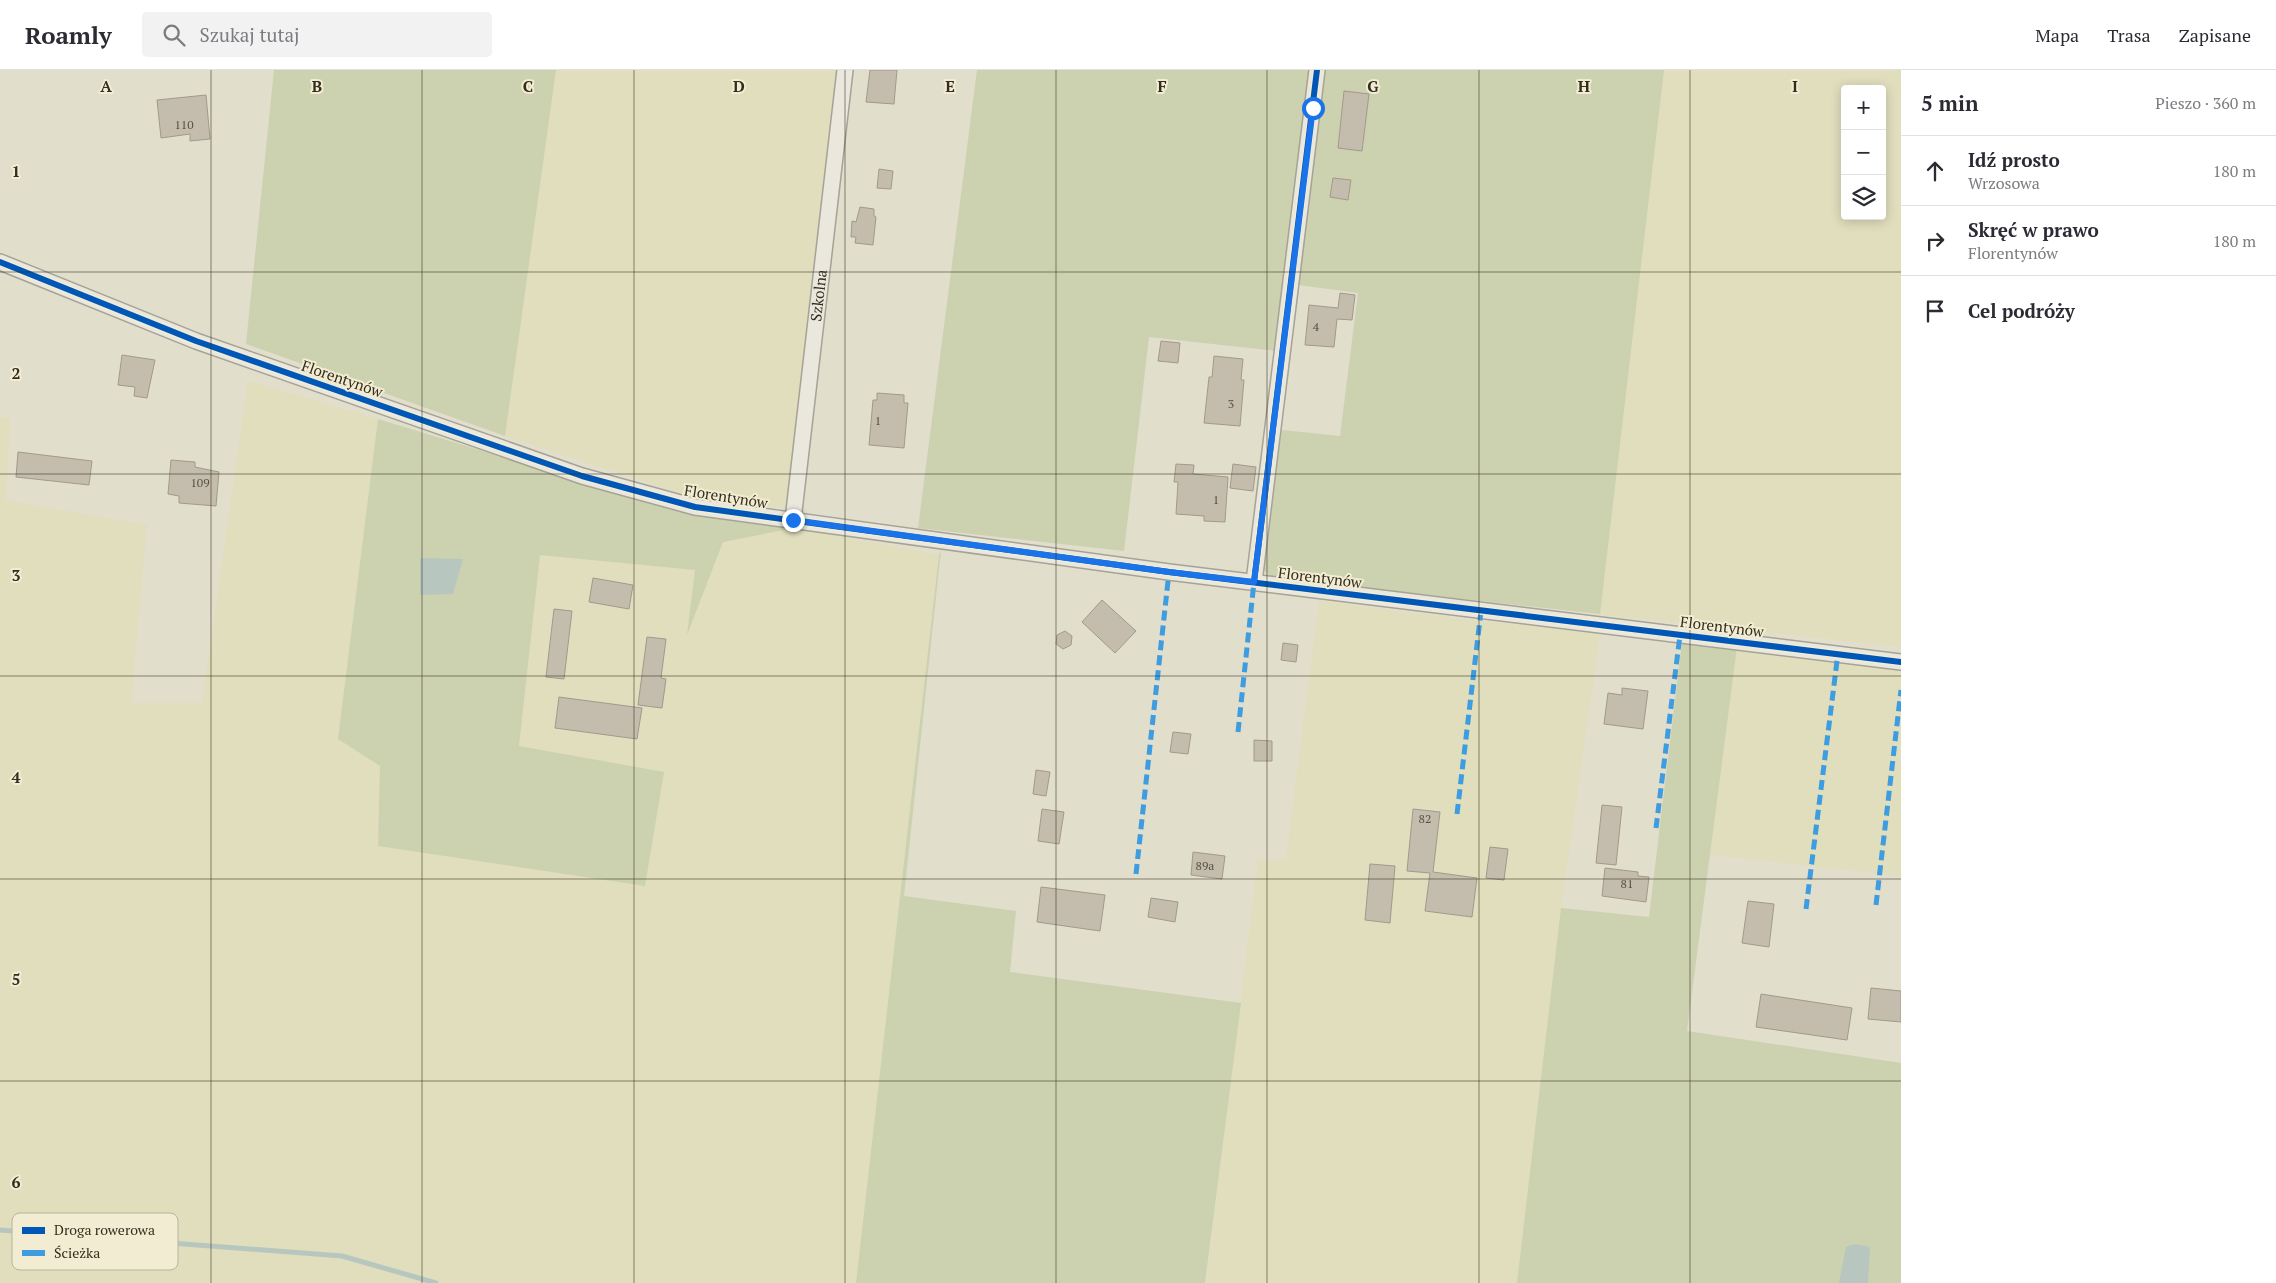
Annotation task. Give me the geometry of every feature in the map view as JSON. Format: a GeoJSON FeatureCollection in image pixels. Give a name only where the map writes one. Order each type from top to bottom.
{"type":"FeatureCollection","features":[{"type":"Feature","properties":{"kind":"street","name":"Szkolna"},"geometry":{"type":"LineString","coordinates":[[793,520],[845,70]]}},
{"type":"Feature","properties":{"kind":"street"},"geometry":{"type":"LineString","coordinates":[[1254,582],[1317,70]]}},
{"type":"Feature","properties":{"kind":"street","name":"Florentynów"},"geometry":{"type":"LineString","coordinates":[[0,262],[196,341],[582,476],[695,507],[1169,572],[1901,662]]}},
{"type":"Feature","properties":{"kind":"shaded area"},"geometry":{"type":"Polygon","coordinates":[[[556,70],[837,70],[788,508],[695,498],[505,436],[556,70]]]}},
{"type":"Feature","properties":{"kind":"shaded area"},"geometry":{"type":"Polygon","coordinates":[[[1664,70],[1901,70],[1901,647],[1600,614],[1664,70]]]}},
{"type":"Feature","properties":{"kind":"shaded area"},"geometry":{"type":"Polygon","coordinates":[[[248,381],[378,419],[338,739],[380,766],[378,846],[645,886],[664,772],[519,746],[540,554],[695,570],[687,632],[723,541],[794,528],[939,555],[856,1283],[0,1283],[0,417],[10,418],[6,500],[147,525],[131,703],[202,703],[248,381]]]}},
{"type":"Feature","properties":{"kind":"shaded area"},"geometry":{"type":"Polygon","coordinates":[[[420,558],[463,559],[453,594],[420,595],[420,558]]]}},
{"type":"Feature","properties":{"kind":"shaded area"},"geometry":{"type":"Polygon","coordinates":[[[1319,601],[1468,620],[1600,633],[1561,908],[1517,1283],[1206,1283],[1258,861],[1286,859],[1319,601]]]}},
{"type":"Feature","properties":{"kind":"shaded area"},"geometry":{"type":"Polygon","coordinates":[[[1737,647],[1901,667],[1901,876],[1710,855],[1737,647]]]}},
{"type":"Feature","properties":{"kind":"shaded area"},"geometry":{"type":"Polygon","coordinates":[[[1854,1244],[1870,1247],[1868,1283],[1839,1283],[1846,1247],[1854,1244]]]}},
{"type":"Feature","properties":{"kind":"green space"},"geometry":{"type":"Polygon","coordinates":[[[274,70],[556,70],[505,436],[246,344],[274,70]]]}},
{"type":"Feature","properties":{"kind":"green space"},"geometry":{"type":"Polygon","coordinates":[[[977,70],[1309,70],[1277,351],[1149,337],[1124,551],[918,528],[977,70]]]}},
{"type":"Feature","properties":{"kind":"green space"},"geometry":{"type":"Polygon","coordinates":[[[1323,70],[1664,70],[1600,614],[1272,578],[1262,569],[1282,430],[1340,436],[1358,293],[1299,285],[1323,70]]]}},
{"type":"Feature","properties":{"kind":"green space"},"geometry":{"type":"Polygon","coordinates":[[[378,419],[693,515],[794,528],[723,542],[687,635],[695,570],[540,555],[519,746],[664,772],[645,886],[378,846],[380,766],[338,739],[378,419]]]}},
{"type":"Feature","properties":{"kind":"green space"},"geometry":{"type":"Polygon","coordinates":[[[941,550],[904,896],[1016,911],[1010,972],[1241,1003],[1205,1283],[856,1283],[941,550]]]}},
{"type":"Feature","properties":{"kind":"green space"},"geometry":{"type":"Polygon","coordinates":[[[1682,642],[1737,647],[1687,1031],[1901,1063],[1901,1283],[1517,1283],[1561,908],[1649,917],[1682,642]]]}},
{"type":"Feature","properties":{"kind":"building"},"geometry":{"type":"Polygon","coordinates":[[[870,70],[897,70],[894,104],[866,102],[870,70]]]}},
{"type":"Feature","properties":{"kind":"building"},"geometry":{"type":"Polygon","coordinates":[[[1344,91],[1369,94],[1362,151],[1338,148],[1344,91]]]}},
{"type":"Feature","properties":{"kind":"building"},"geometry":{"type":"Polygon","coordinates":[[[206,95],[210,139],[190,141],[190,134],[161,138],[157,100],[206,95]]]}},
{"type":"Feature","properties":{"kind":"building"},"geometry":{"type":"Polygon","coordinates":[[[879,169],[893,171],[891,189],[877,188],[879,169]]]}},
{"type":"Feature","properties":{"kind":"building"},"geometry":{"type":"Polygon","coordinates":[[[1333,178],[1351,180],[1348,200],[1330,197],[1333,178]]]}},
{"type":"Feature","properties":{"kind":"building"},"geometry":{"type":"Polygon","coordinates":[[[860,207],[874,209],[874,216],[876,217],[873,245],[855,243],[856,237],[851,237],[852,221],[856,222],[860,207]]]}},
{"type":"Feature","properties":{"kind":"building"},"geometry":{"type":"Polygon","coordinates":[[[1340,293],[1355,295],[1352,320],[1337,319],[1334,347],[1305,345],[1309,305],[1338,308],[1340,293]]]}},
{"type":"Feature","properties":{"kind":"building"},"geometry":{"type":"Polygon","coordinates":[[[1161,341],[1180,343],[1178,363],[1158,361],[1161,341]]]}},
{"type":"Feature","properties":{"kind":"building"},"geometry":{"type":"Polygon","coordinates":[[[122,355],[155,360],[147,398],[134,396],[135,387],[118,385],[122,355]]]}},
{"type":"Feature","properties":{"kind":"building"},"geometry":{"type":"Polygon","coordinates":[[[1214,356],[1243,359],[1241,380],[1244,380],[1240,426],[1204,423],[1209,377],[1212,377],[1214,356]]]}},
{"type":"Feature","properties":{"kind":"building"},"geometry":{"type":"Polygon","coordinates":[[[877,393],[904,395],[904,403],[908,403],[904,448],[869,445],[873,400],[877,400],[877,393]]]}},
{"type":"Feature","properties":{"kind":"building"},"geometry":{"type":"Polygon","coordinates":[[[18,452],[92,461],[89,485],[16,477],[18,452]]]}},
{"type":"Feature","properties":{"kind":"building"},"geometry":{"type":"Polygon","coordinates":[[[171,460],[195,462],[195,467],[219,472],[216,506],[179,503],[179,496],[168,494],[171,460]]]}},
{"type":"Feature","properties":{"kind":"building"},"geometry":{"type":"Polygon","coordinates":[[[1176,464],[1194,465],[1193,474],[1228,477],[1225,522],[1204,521],[1204,516],[1176,514],[1178,482],[1174,482],[1176,464]]]}},
{"type":"Feature","properties":{"kind":"building"},"geometry":{"type":"Polygon","coordinates":[[[1233,464],[1256,467],[1253,491],[1230,488],[1233,464]]]}},
{"type":"Feature","properties":{"kind":"building"},"geometry":{"type":"Polygon","coordinates":[[[593,578],[633,585],[629,609],[589,602],[593,578]]]}},
{"type":"Feature","properties":{"kind":"building"},"geometry":{"type":"Polygon","coordinates":[[[1102,600],[1136,631],[1115,653],[1082,622],[1102,600]]]}},
{"type":"Feature","properties":{"kind":"building"},"geometry":{"type":"Polygon","coordinates":[[[554,609],[572,611],[564,679],[546,677],[554,609]]]}},
{"type":"Feature","properties":{"kind":"building"},"geometry":{"type":"Polygon","coordinates":[[[1065,631],[1072,636],[1071,645],[1063,649],[1056,644],[1057,635],[1065,631]]]}},
{"type":"Feature","properties":{"kind":"building"},"geometry":{"type":"Polygon","coordinates":[[[647,637],[666,639],[661,678],[666,679],[662,708],[638,705],[647,637]]]}},
{"type":"Feature","properties":{"kind":"building"},"geometry":{"type":"Polygon","coordinates":[[[1283,643],[1298,645],[1296,662],[1281,660],[1283,643]]]}},
{"type":"Feature","properties":{"kind":"building"},"geometry":{"type":"Polygon","coordinates":[[[1622,688],[1648,691],[1643,729],[1604,724],[1608,693],[1622,695],[1622,688]]]}},
{"type":"Feature","properties":{"kind":"building"},"geometry":{"type":"Polygon","coordinates":[[[559,697],[642,708],[637,739],[555,728],[559,697]]]}},
{"type":"Feature","properties":{"kind":"building"},"geometry":{"type":"Polygon","coordinates":[[[1173,732],[1191,734],[1188,754],[1170,752],[1173,732]]]}},
{"type":"Feature","properties":{"kind":"building"},"geometry":{"type":"Polygon","coordinates":[[[1254,740],[1272,741],[1272,761],[1254,761],[1254,740]]]}},
{"type":"Feature","properties":{"kind":"building"},"geometry":{"type":"Polygon","coordinates":[[[1036,770],[1050,772],[1046,796],[1033,794],[1036,770]]]}},
{"type":"Feature","properties":{"kind":"building"},"geometry":{"type":"Polygon","coordinates":[[[1602,805],[1622,807],[1616,865],[1596,863],[1602,805]]]}},
{"type":"Feature","properties":{"kind":"building"},"geometry":{"type":"Polygon","coordinates":[[[1042,809],[1064,812],[1059,844],[1038,841],[1042,809]]]}},
{"type":"Feature","properties":{"kind":"building"},"geometry":{"type":"Polygon","coordinates":[[[1413,809],[1440,812],[1433,872],[1477,878],[1472,917],[1425,911],[1430,873],[1407,871],[1413,809]]]}},
{"type":"Feature","properties":{"kind":"building"},"geometry":{"type":"Polygon","coordinates":[[[1490,847],[1508,849],[1504,880],[1486,878],[1490,847]]]}},
{"type":"Feature","properties":{"kind":"building"},"geometry":{"type":"Polygon","coordinates":[[[1193,852],[1225,856],[1222,879],[1191,875],[1193,852]]]}},
{"type":"Feature","properties":{"kind":"building"},"geometry":{"type":"Polygon","coordinates":[[[1370,864],[1395,866],[1390,923],[1365,920],[1370,864]]]}},
{"type":"Feature","properties":{"kind":"building"},"geometry":{"type":"Polygon","coordinates":[[[1605,868],[1638,872],[1638,876],[1649,877],[1646,902],[1602,896],[1605,868]]]}},
{"type":"Feature","properties":{"kind":"building"},"geometry":{"type":"Polygon","coordinates":[[[1041,887],[1105,895],[1100,931],[1037,922],[1041,887]]]}},
{"type":"Feature","properties":{"kind":"building"},"geometry":{"type":"Polygon","coordinates":[[[1151,898],[1178,902],[1175,922],[1148,917],[1151,898]]]}},
{"type":"Feature","properties":{"kind":"building"},"geometry":{"type":"Polygon","coordinates":[[[1748,901],[1774,904],[1769,947],[1742,943],[1748,901]]]}},
{"type":"Feature","properties":{"kind":"building"},"geometry":{"type":"Polygon","coordinates":[[[1871,988],[1901,991],[1901,1022],[1868,1019],[1871,988]]]}},
{"type":"Feature","properties":{"kind":"building"},"geometry":{"type":"Polygon","coordinates":[[[1761,994],[1852,1008],[1847,1040],[1756,1027],[1761,994]]]}},
{"type":"Feature","properties":{"kind":"waterway"},"geometry":{"type":"LineString","coordinates":[[0,1230],[12,1231]]}},
{"type":"Feature","properties":{"kind":"waterway"},"geometry":{"type":"LineString","coordinates":[[178,1244],[342,1256],[436,1283]]}},
{"type":"Feature","properties":{"kind":"marked path"},"geometry":{"type":"LineString","coordinates":[[1136,874],[1169,572]]}},
{"type":"Feature","properties":{"kind":"marked path"},"geometry":{"type":"LineString","coordinates":[[1238,732],[1254,582]]}},
{"type":"Feature","properties":{"kind":"marked path"},"geometry":{"type":"LineString","coordinates":[[1457,814],[1481,611]]}},
{"type":"Feature","properties":{"kind":"marked path"},"geometry":{"type":"LineString","coordinates":[[1656,828],[1680,635]]}},
{"type":"Feature","properties":{"kind":"marked path"},"geometry":{"type":"LineString","coordinates":[[1806,909],[1838,653]]}},
{"type":"Feature","properties":{"kind":"marked path"},"geometry":{"type":"LineString","coordinates":[[1876,905],[1901,690]]}},
{"type":"Feature","properties":{"kind":"cycle path"},"geometry":{"type":"LineString","coordinates":[[1254,582],[1317,70]]}},
{"type":"Feature","properties":{"kind":"cycle path"},"geometry":{"type":"LineString","coordinates":[[0,262],[196,341],[582,476],[695,507],[1169,572],[1901,662]]}},
{"type":"Feature","properties":{"kind":"route"},"geometry":{"type":"LineString","coordinates":[[793,520],[1254,582],[1313,108]]}}]}
